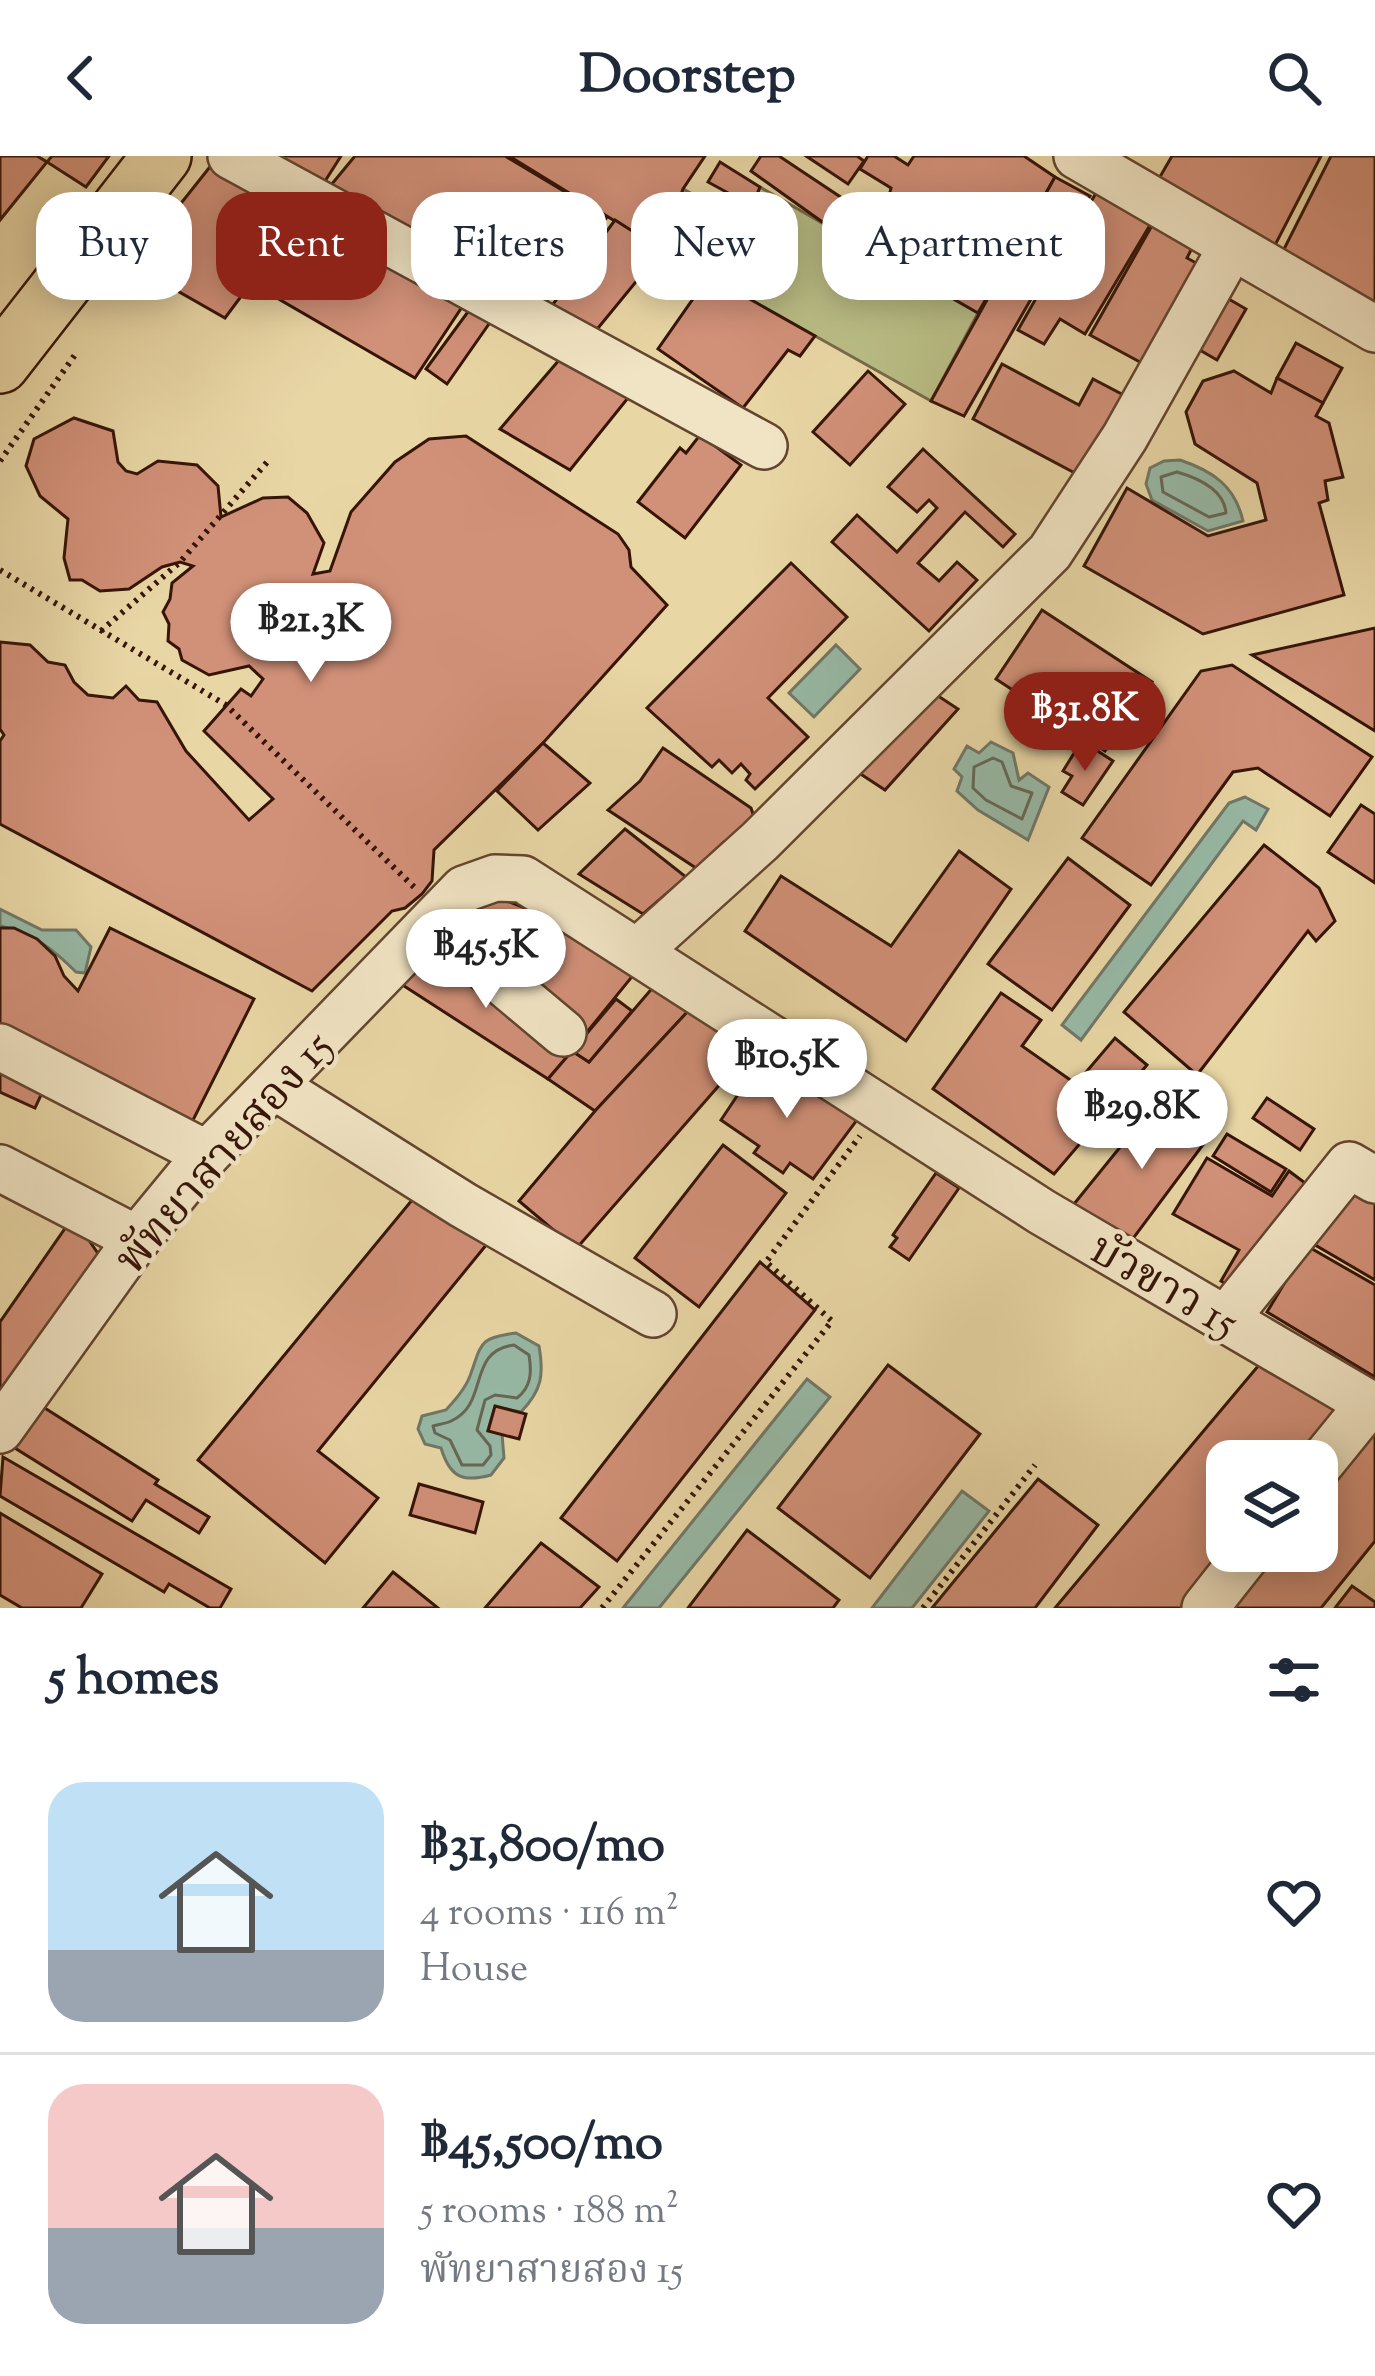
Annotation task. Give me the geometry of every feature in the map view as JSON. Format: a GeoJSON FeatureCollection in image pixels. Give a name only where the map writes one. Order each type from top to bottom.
{"type":"FeatureCollection","features":[{"type":"Feature","properties":{"kind":"main road"},"geometry":{"type":"LineString","coordinates":[[0,364],[162,156]]}},
{"type":"Feature","properties":{"kind":"street"},"geometry":{"type":"LineString","coordinates":[[231,156],[764,446]]}},
{"type":"Feature","properties":{"kind":"street"},"geometry":{"type":"LineString","coordinates":[[1077,156],[1375,329]]}},
{"type":"Feature","properties":{"kind":"street"},"geometry":{"type":"LineString","coordinates":[[638,952],[760,842],[1050,552],[1124,437],[1231,248]]}},
{"type":"Feature","properties":{"kind":"street","name":"บัวขาว 15"},"geometry":{"type":"LineString","coordinates":[[439,902],[495,878],[523,879],[1042,1212],[1372,1406]]}},
{"type":"Feature","properties":{"kind":"street"},"geometry":{"type":"LineString","coordinates":[[439,902],[563,1034]]}},
{"type":"Feature","properties":{"kind":"street","name":"พัทยาสายสอง 15"},"geometry":{"type":"LineString","coordinates":[[0,1430],[137,1239],[207,1154],[439,902]]}},
{"type":"Feature","properties":{"kind":"street"},"geometry":{"type":"LineString","coordinates":[[0,1047],[207,1154]]}},
{"type":"Feature","properties":{"kind":"street"},"geometry":{"type":"LineString","coordinates":[[274,1086],[463,1205],[653,1314]]}},
{"type":"Feature","properties":{"kind":"street"},"geometry":{"type":"LineString","coordinates":[[1226,1320],[1349,1165],[1375,1180]]}},
{"type":"Feature","properties":{"kind":"street"},"geometry":{"type":"LineString","coordinates":[[0,1168],[137,1239]]}},
{"type":"Feature","properties":{"kind":"street"},"geometry":{"type":"LineString","coordinates":[[1338,1444],[1372,1406]]}},
{"type":"Feature","properties":{"kind":"street"},"geometry":{"type":"LineString","coordinates":[[1204,1608],[1233,1572]]}},
{"type":"Feature","properties":{"kind":"path"},"geometry":{"type":"LineString","coordinates":[[0,460],[76,352]]}},
{"type":"Feature","properties":{"kind":"path"},"geometry":{"type":"LineString","coordinates":[[101,631],[180,562],[268,461]]}},
{"type":"Feature","properties":{"kind":"path"},"geometry":{"type":"LineString","coordinates":[[0,571],[226,705],[439,902]]}},
{"type":"Feature","properties":{"kind":"path"},"geometry":{"type":"LineString","coordinates":[[602,1608],[832,1321],[766,1262],[880,1108]]}},
{"type":"Feature","properties":{"kind":"path"},"geometry":{"type":"LineString","coordinates":[[923,1608],[1034,1466]]}},
{"type":"Feature","properties":{"kind":"green space"},"geometry":{"type":"Polygon","coordinates":[[[798,209],[822,223],[822,300],[956,300],[978,313],[931,401],[751,300],[798,300],[798,209]]]}},
{"type":"Feature","properties":{"kind":"water"},"geometry":{"type":"Polygon","coordinates":[[[1180,460],[1221,481],[1243,521],[1208,531],[1152,500],[1146,484],[1150,468],[1180,460]]]}},
{"type":"Feature","properties":{"kind":"water"},"geometry":{"type":"Polygon","coordinates":[[[836,645],[860,669],[814,717],[789,693],[836,645]]]}},
{"type":"Feature","properties":{"kind":"water"},"geometry":{"type":"Polygon","coordinates":[[[991,742],[1013,753],[1019,780],[1028,773],[1049,787],[1028,840],[978,810],[957,791],[962,777],[954,769],[967,746],[979,753],[991,742]]]}},
{"type":"Feature","properties":{"kind":"water"},"geometry":{"type":"Polygon","coordinates":[[[1245,797],[1268,809],[1256,830],[1243,821],[1081,1040],[1062,1025],[1229,803],[1245,797]]]}},
{"type":"Feature","properties":{"kind":"water"},"geometry":{"type":"Polygon","coordinates":[[[0,909],[42,930],[76,930],[91,947],[85,973],[76,972],[32,937],[0,926],[0,909]]]}},
{"type":"Feature","properties":{"kind":"water"},"geometry":{"type":"Polygon","coordinates":[[[516,1333],[539,1346],[537,1389],[521,1412],[495,1407],[488,1430],[502,1434],[504,1458],[491,1475],[465,1478],[449,1466],[441,1448],[425,1444],[418,1429],[422,1416],[446,1410],[453,1402],[468,1381],[483,1344],[516,1333]]]}},
{"type":"Feature","properties":{"kind":"water"},"geometry":{"type":"Polygon","coordinates":[[[807,1379],[830,1397],[659,1608],[623,1608],[807,1379]]]}},
{"type":"Feature","properties":{"kind":"water"},"geometry":{"type":"Polygon","coordinates":[[[962,1491],[989,1511],[912,1608],[872,1608],[962,1491]]]}},
{"type":"Feature","properties":{"kind":"building"},"geometry":{"type":"Polygon","coordinates":[[[0,156],[37,156],[47,162],[0,220],[0,156]]]}},
{"type":"Feature","properties":{"kind":"building"},"geometry":{"type":"Polygon","coordinates":[[[52,156],[109,156],[86,187],[47,162],[52,156]]]}},
{"type":"Feature","properties":{"kind":"building"},"geometry":{"type":"Polygon","coordinates":[[[262,156],[341,156],[320,189],[262,156]]]}},
{"type":"Feature","properties":{"kind":"building"},"geometry":{"type":"Polygon","coordinates":[[[355,156],[505,156],[565,192],[411,192],[411,230],[387,217],[387,192],[343,192],[331,185],[355,156]]]}},
{"type":"Feature","properties":{"kind":"building"},"geometry":{"type":"Polygon","coordinates":[[[509,156],[705,156],[682,192],[631,192],[631,231],[607,216],[607,192],[568,192],[509,156]]]}},
{"type":"Feature","properties":{"kind":"building"},"geometry":{"type":"Polygon","coordinates":[[[761,156],[779,156],[833,192],[822,192],[822,222],[798,205],[798,192],[780,192],[751,171],[761,156]]]}},
{"type":"Feature","properties":{"kind":"building"},"geometry":{"type":"Polygon","coordinates":[[[806,156],[857,156],[864,161],[848,184],[806,156]]]}},
{"type":"Feature","properties":{"kind":"building"},"geometry":{"type":"Polygon","coordinates":[[[868,156],[894,156],[908,165],[914,156],[1024,156],[1055,177],[1047,192],[890,192],[891,188],[860,169],[868,156]]]}},
{"type":"Feature","properties":{"kind":"building"},"geometry":{"type":"Polygon","coordinates":[[[1172,156],[1321,156],[1272,251],[1157,182],[1172,156]]]}},
{"type":"Feature","properties":{"kind":"building"},"geometry":{"type":"Polygon","coordinates":[[[1331,156],[1375,156],[1375,304],[1280,257],[1331,156]]]}},
{"type":"Feature","properties":{"kind":"building"},"geometry":{"type":"Polygon","coordinates":[[[720,162],[760,187],[758,192],[726,192],[708,182],[720,162]]]}},
{"type":"Feature","properties":{"kind":"building"},"geometry":{"type":"Polygon","coordinates":[[[213,163],[263,192],[216,192],[216,300],[238,300],[225,318],[192,299],[190,192],[213,163]]]}},
{"type":"Feature","properties":{"kind":"building"},"geometry":{"type":"Polygon","coordinates":[[[1055,177],[1083,192],[1047,192],[1055,177]]]}},
{"type":"Feature","properties":{"kind":"building"},"geometry":{"type":"Polygon","coordinates":[[[1105,198],[1150,225],[1085,334],[1060,319],[1044,344],[1018,330],[1035,300],[1105,300],[1105,198]]]}},
{"type":"Feature","properties":{"kind":"building"},"geometry":{"type":"Polygon","coordinates":[[[615,220],[631,230],[631,288],[589,339],[545,315],[556,300],[607,300],[607,231],[615,220]]]}},
{"type":"Feature","properties":{"kind":"building"},"geometry":{"type":"Polygon","coordinates":[[[1154,222],[1194,244],[1187,258],[1207,269],[1151,368],[1090,335],[1154,222]]]}},
{"type":"Feature","properties":{"kind":"building"},"geometry":{"type":"Polygon","coordinates":[[[387,264],[411,278],[411,300],[450,300],[462,307],[415,378],[280,300],[387,300],[387,264]]]}},
{"type":"Feature","properties":{"kind":"building"},"geometry":{"type":"Polygon","coordinates":[[[1220,294],[1246,309],[1217,360],[1191,345],[1220,294]]]}},
{"type":"Feature","properties":{"kind":"building"},"geometry":{"type":"Polygon","coordinates":[[[692,300],[751,300],[815,336],[800,356],[788,350],[743,408],[658,349],[692,300]]]}},
{"type":"Feature","properties":{"kind":"building"},"geometry":{"type":"Polygon","coordinates":[[[955,300],[985,300],[978,313],[955,300]]]}},
{"type":"Feature","properties":{"kind":"building"},"geometry":{"type":"Polygon","coordinates":[[[987,300],[1030,300],[964,416],[931,401],[987,300]]]}},
{"type":"Feature","properties":{"kind":"building"},"geometry":{"type":"Polygon","coordinates":[[[470,309],[491,321],[447,384],[426,369],[470,309]]]}},
{"type":"Feature","properties":{"kind":"building"},"geometry":{"type":"Polygon","coordinates":[[[1296,343],[1342,368],[1323,403],[1277,378],[1296,343]]]}},
{"type":"Feature","properties":{"kind":"building"},"geometry":{"type":"Polygon","coordinates":[[[560,359],[628,398],[570,470],[500,429],[560,359]]]}},
{"type":"Feature","properties":{"kind":"building"},"geometry":{"type":"Polygon","coordinates":[[[1002,364],[1079,405],[1093,379],[1131,399],[1088,480],[973,419],[1002,364]]]}},
{"type":"Feature","properties":{"kind":"building"},"geometry":{"type":"Polygon","coordinates":[[[868,371],[905,404],[850,465],[813,432],[868,371]]]}},
{"type":"Feature","properties":{"kind":"building"},"geometry":{"type":"Polygon","coordinates":[[[1234,371],[1271,393],[1277,378],[1323,403],[1316,416],[1329,423],[1343,477],[1325,481],[1328,500],[1319,503],[1344,595],[1203,634],[1084,566],[1127,488],[1208,536],[1266,520],[1257,483],[1195,444],[1186,412],[1203,381],[1234,371]]]}},
{"type":"Feature","properties":{"kind":"building"},"geometry":{"type":"Polygon","coordinates":[[[74,418],[113,431],[118,462],[126,471],[137,474],[158,461],[197,465],[218,486],[221,517],[263,498],[288,497],[307,513],[324,543],[313,574],[330,571],[351,512],[395,462],[429,439],[466,436],[618,534],[629,550],[631,567],[667,605],[543,743],[434,850],[432,881],[422,894],[405,908],[392,911],[312,991],[0,824],[0,741],[4,735],[0,729],[0,642],[30,645],[48,662],[65,665],[88,695],[113,698],[126,686],[139,700],[157,702],[186,751],[249,820],[273,799],[204,731],[241,689],[251,696],[263,679],[249,666],[209,675],[182,660],[179,649],[168,641],[169,624],[163,612],[172,583],[193,566],[180,562],[162,567],[129,589],[100,591],[82,580],[70,580],[64,558],[68,519],[40,496],[26,466],[34,439],[74,418]]]}},
{"type":"Feature","properties":{"kind":"building"},"geometry":{"type":"Polygon","coordinates":[[[700,435],[741,465],[685,538],[638,502],[680,448],[686,453],[700,435]]]}},
{"type":"Feature","properties":{"kind":"building"},"geometry":{"type":"Polygon","coordinates":[[[923,449],[1015,534],[1003,547],[965,512],[918,563],[939,581],[957,562],[977,580],[929,631],[832,542],[857,515],[897,552],[937,508],[929,500],[917,512],[888,487],[923,449]]]}},
{"type":"Feature","properties":{"kind":"building"},"geometry":{"type":"Polygon","coordinates":[[[791,563],[847,617],[768,698],[808,737],[755,789],[741,764],[732,773],[719,760],[712,767],[647,708],[791,563]]]}},
{"type":"Feature","properties":{"kind":"building"},"geometry":{"type":"Polygon","coordinates":[[[1042,610],[1152,682],[1105,751],[996,679],[1042,610]]]}},
{"type":"Feature","properties":{"kind":"building"},"geometry":{"type":"Polygon","coordinates":[[[1375,628],[1375,731],[1252,655],[1375,628]]]}},
{"type":"Feature","properties":{"kind":"building"},"geometry":{"type":"Polygon","coordinates":[[[1232,665],[1372,757],[1330,816],[1258,768],[1233,772],[1151,885],[1082,838],[1201,671],[1232,665]]]}},
{"type":"Feature","properties":{"kind":"building"},"geometry":{"type":"Polygon","coordinates":[[[929,690],[958,709],[885,790],[850,767],[929,690]]]}},
{"type":"Feature","properties":{"kind":"building"},"geometry":{"type":"Polygon","coordinates":[[[543,743],[590,783],[538,830],[497,791],[543,743]]]}},
{"type":"Feature","properties":{"kind":"building"},"geometry":{"type":"Polygon","coordinates":[[[663,748],[751,808],[755,820],[734,845],[724,842],[696,868],[608,810],[640,781],[663,748]]]}},
{"type":"Feature","properties":{"kind":"building"},"geometry":{"type":"Polygon","coordinates":[[[1093,748],[1113,761],[1083,805],[1062,792],[1072,776],[1063,771],[1076,750],[1087,757],[1093,748]]]}},
{"type":"Feature","properties":{"kind":"building"},"geometry":{"type":"Polygon","coordinates":[[[1361,805],[1375,814],[1375,883],[1328,852],[1361,805]]]}},
{"type":"Feature","properties":{"kind":"building"},"geometry":{"type":"Polygon","coordinates":[[[625,829],[686,877],[643,914],[579,874],[625,829]]]}},
{"type":"Feature","properties":{"kind":"building"},"geometry":{"type":"Polygon","coordinates":[[[1264,845],[1319,888],[1335,921],[1316,941],[1308,931],[1197,1075],[1124,1012],[1264,845]]]}},
{"type":"Feature","properties":{"kind":"building"},"geometry":{"type":"Polygon","coordinates":[[[959,851],[1011,889],[906,1041],[745,931],[781,876],[891,946],[959,851]]]}},
{"type":"Feature","properties":{"kind":"building"},"geometry":{"type":"Polygon","coordinates":[[[1068,858],[1130,905],[1052,1010],[988,964],[1068,858]]]}},
{"type":"Feature","properties":{"kind":"building"},"geometry":{"type":"Polygon","coordinates":[[[502,899],[528,909],[635,973],[587,1032],[456,930],[481,903],[502,899]]]}},
{"type":"Feature","properties":{"kind":"building"},"geometry":{"type":"Polygon","coordinates":[[[0,928],[14,928],[37,939],[55,956],[78,991],[110,928],[254,999],[188,1130],[0,1031],[0,928]]]}},
{"type":"Feature","properties":{"kind":"building"},"geometry":{"type":"Polygon","coordinates":[[[443,943],[572,1051],[548,1079],[401,984],[443,943]]]}},
{"type":"Feature","properties":{"kind":"building"},"geometry":{"type":"Polygon","coordinates":[[[655,985],[691,1008],[595,1111],[548,1079],[572,1051],[589,1062],[655,985]]]}},
{"type":"Feature","properties":{"kind":"building"},"geometry":{"type":"Polygon","coordinates":[[[1001,993],[1041,1020],[1022,1046],[1076,1084],[1115,1038],[1147,1065],[1054,1174],[933,1089],[1001,993]]]}},
{"type":"Feature","properties":{"kind":"building"},"geometry":{"type":"Polygon","coordinates":[[[616,999],[632,1011],[589,1062],[572,1051],[616,999]]]}},
{"type":"Feature","properties":{"kind":"building"},"geometry":{"type":"Polygon","coordinates":[[[691,1008],[750,1050],[576,1249],[519,1201],[691,1008]]]}},
{"type":"Feature","properties":{"kind":"building"},"geometry":{"type":"Polygon","coordinates":[[[0,1054],[49,1078],[35,1108],[0,1092],[0,1054]]]}},
{"type":"Feature","properties":{"kind":"building"},"geometry":{"type":"Polygon","coordinates":[[[761,1060],[857,1120],[813,1179],[790,1163],[783,1173],[754,1153],[759,1146],[721,1120],[761,1060]]]}},
{"type":"Feature","properties":{"kind":"building"},"geometry":{"type":"Polygon","coordinates":[[[1267,1098],[1314,1129],[1300,1150],[1253,1118],[1267,1098]]]}},
{"type":"Feature","properties":{"kind":"building"},"geometry":{"type":"Polygon","coordinates":[[[1159,1099],[1208,1138],[1129,1244],[1074,1204],[1159,1099]]]}},
{"type":"Feature","properties":{"kind":"building"},"geometry":{"type":"Polygon","coordinates":[[[1227,1134],[1286,1169],[1271,1192],[1213,1156],[1227,1134]]]}},
{"type":"Feature","properties":{"kind":"building"},"geometry":{"type":"Polygon","coordinates":[[[723,1145],[786,1193],[699,1307],[635,1258],[723,1145]]]}},
{"type":"Feature","properties":{"kind":"building"},"geometry":{"type":"Polygon","coordinates":[[[1207,1158],[1272,1196],[1289,1171],[1317,1192],[1232,1288],[1221,1281],[1239,1250],[1173,1214],[1207,1158]]]}},
{"type":"Feature","properties":{"kind":"building"},"geometry":{"type":"Polygon","coordinates":[[[936,1173],[959,1188],[909,1260],[890,1247],[897,1238],[893,1235],[936,1173]]]}},
{"type":"Feature","properties":{"kind":"building"},"geometry":{"type":"Polygon","coordinates":[[[1355,1180],[1375,1193],[1375,1280],[1310,1242],[1355,1180]]]}},
{"type":"Feature","properties":{"kind":"building"},"geometry":{"type":"Polygon","coordinates":[[[417,1194],[487,1244],[318,1451],[378,1498],[325,1563],[198,1460],[417,1194]]]}},
{"type":"Feature","properties":{"kind":"building"},"geometry":{"type":"Polygon","coordinates":[[[73,1217],[99,1255],[0,1399],[0,1322],[73,1217]]]}},
{"type":"Feature","properties":{"kind":"building"},"geometry":{"type":"Polygon","coordinates":[[[1307,1246],[1375,1285],[1375,1377],[1267,1312],[1307,1246]]]}},
{"type":"Feature","properties":{"kind":"building"},"geometry":{"type":"Polygon","coordinates":[[[760,1262],[815,1310],[617,1561],[561,1518],[760,1262]]]}},
{"type":"Feature","properties":{"kind":"building"},"geometry":{"type":"Polygon","coordinates":[[[1264,1359],[1344,1411],[1321,1440],[1206,1440],[1206,1572],[1213,1572],[1188,1608],[1055,1608],[1264,1359]]]}},
{"type":"Feature","properties":{"kind":"building"},"geometry":{"type":"Polygon","coordinates":[[[888,1365],[980,1434],[870,1578],[778,1508],[888,1365]]]}},
{"type":"Feature","properties":{"kind":"building"},"geometry":{"type":"Polygon","coordinates":[[[40,1405],[209,1517],[199,1533],[146,1500],[132,1521],[10,1445],[40,1405]]]}},
{"type":"Feature","properties":{"kind":"building"},"geometry":{"type":"Polygon","coordinates":[[[495,1406],[526,1414],[519,1439],[488,1431],[495,1406]]]}},
{"type":"Feature","properties":{"kind":"building"},"geometry":{"type":"Polygon","coordinates":[[[1375,1428],[1375,1541],[1321,1608],[1224,1608],[1252,1572],[1338,1572],[1338,1468],[1375,1428]]]}},
{"type":"Feature","properties":{"kind":"building"},"geometry":{"type":"Polygon","coordinates":[[[3,1457],[231,1589],[220,1608],[210,1608],[169,1584],[164,1592],[0,1496],[3,1457]]]}},
{"type":"Feature","properties":{"kind":"building"},"geometry":{"type":"Polygon","coordinates":[[[1038,1479],[1098,1525],[1035,1608],[932,1608],[1038,1479]]]}},
{"type":"Feature","properties":{"kind":"building"},"geometry":{"type":"Polygon","coordinates":[[[419,1484],[483,1502],[475,1533],[410,1515],[419,1484]]]}},
{"type":"Feature","properties":{"kind":"building"},"geometry":{"type":"Polygon","coordinates":[[[0,1513],[102,1574],[81,1608],[22,1608],[0,1595],[0,1513]]]}},
{"type":"Feature","properties":{"kind":"building"},"geometry":{"type":"Polygon","coordinates":[[[747,1530],[839,1600],[833,1608],[688,1608],[747,1530]]]}},
{"type":"Feature","properties":{"kind":"building"},"geometry":{"type":"Polygon","coordinates":[[[541,1543],[599,1587],[580,1608],[485,1608],[541,1543]]]}},
{"type":"Feature","properties":{"kind":"building"},"geometry":{"type":"Polygon","coordinates":[[[393,1572],[438,1608],[363,1608],[393,1572]]]}},
{"type":"Feature","properties":{"kind":"building"},"geometry":{"type":"Polygon","coordinates":[[[1352,1586],[1375,1602],[1375,1608],[1335,1608],[1352,1586]]]}}]}
